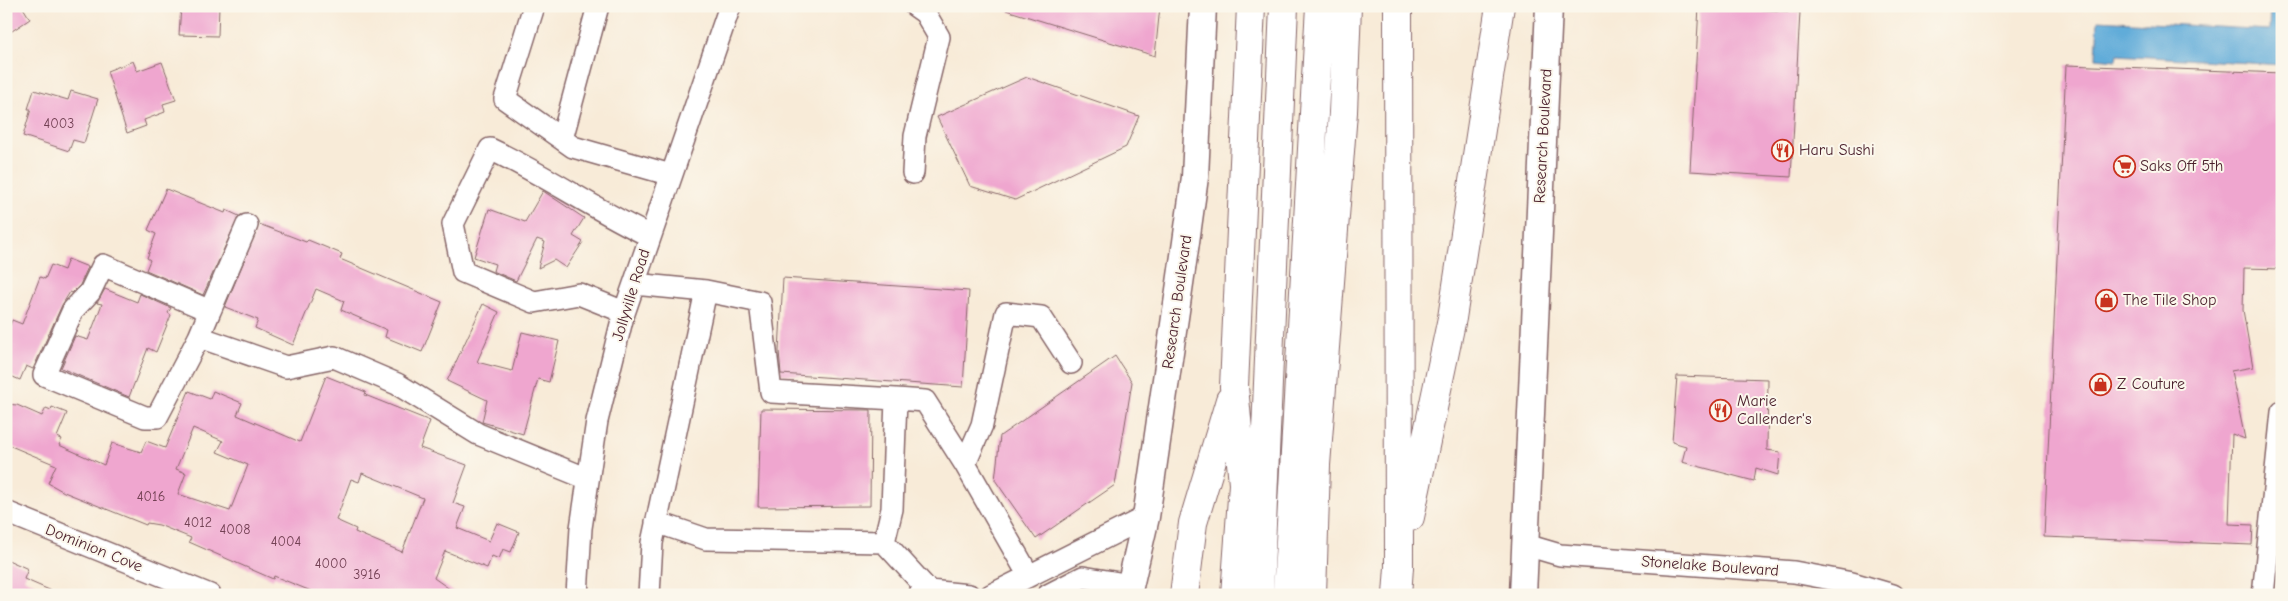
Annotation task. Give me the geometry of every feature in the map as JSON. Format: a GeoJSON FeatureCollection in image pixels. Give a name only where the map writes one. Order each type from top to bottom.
{"type":"FeatureCollection","features":[{"type":"Feature","properties":{"kind":"highway"},"geometry":{"type":"LineString","coordinates":[[1235,595],[1243,484],[1234,387],[1251,6]]}},
{"type":"Feature","properties":{"kind":"highway"},"geometry":{"type":"LineString","coordinates":[[1259,595],[1284,6]]}},
{"type":"Feature","properties":{"kind":"highway"},"geometry":{"type":"LineString","coordinates":[[1287,595],[1320,6]]}},
{"type":"Feature","properties":{"kind":"highway"},"geometry":{"type":"LineString","coordinates":[[1312,595],[1316,465],[1342,122],[1347,6]]}},
{"type":"Feature","properties":{"kind":"highway"},"geometry":{"type":"LineString","coordinates":[[1397,595],[1399,567],[1398,6]]}},
{"type":"Feature","properties":{"kind":"highway"},"geometry":{"type":"LineString","coordinates":[[1399,567],[1452,318],[1500,6]]}},
{"type":"Feature","properties":{"kind":"highway"},"geometry":{"type":"LineString","coordinates":[[1184,595],[1193,523],[1234,387]]}},
{"type":"Feature","properties":{"kind":"main road","name":"Research Boulevard"},"geometry":{"type":"LineString","coordinates":[[1129,590],[1146,517],[1194,177],[1203,6]]}},
{"type":"Feature","properties":{"kind":"main road","name":"Research Boulevard"},"geometry":{"type":"LineString","coordinates":[[1523,595],[1549,6]]}},
{"type":"Feature","properties":{"kind":"street"},"geometry":{"type":"LineString","coordinates":[[534,6],[505,99],[573,147],[672,175]]}},
{"type":"Feature","properties":{"kind":"street"},"geometry":{"type":"LineString","coordinates":[[562,139],[598,6]]}},
{"type":"Feature","properties":{"kind":"street","name":"Jollyville Road"},"geometry":{"type":"LineString","coordinates":[[577,595],[582,528],[597,421],[624,312],[730,6]]}},
{"type":"Feature","properties":{"kind":"street"},"geometry":{"type":"LineString","coordinates":[[913,173],[915,136],[939,37],[925,13],[915,6]]}},
{"type":"Feature","properties":{"kind":"street"},"geometry":{"type":"LineString","coordinates":[[624,312],[579,294],[534,302],[463,272],[453,224],[490,149],[525,165],[620,222],[650,236]]}},
{"type":"Feature","properties":{"kind":"street"},"geometry":{"type":"LineString","coordinates":[[210,311],[103,265],[90,292],[72,310],[44,375],[145,417],[157,417],[199,337],[247,225]]}},
{"type":"Feature","properties":{"kind":"street"},"geometry":{"type":"LineString","coordinates":[[634,284],[706,291],[760,302],[771,392],[925,401],[965,464],[1029,576]]}},
{"type":"Feature","properties":{"kind":"street"},"geometry":{"type":"LineString","coordinates":[[649,595],[652,543],[706,291]]}},
{"type":"Feature","properties":{"kind":"street"},"geometry":{"type":"LineString","coordinates":[[965,464],[982,425],[1006,313],[1041,317],[1071,363]]}},
{"type":"Feature","properties":{"kind":"street"},"geometry":{"type":"LineString","coordinates":[[199,337],[286,367],[334,357],[396,384],[478,434],[588,479]]}},
{"type":"Feature","properties":{"kind":"street"},"geometry":{"type":"LineString","coordinates":[[884,542],[892,509],[896,399]]}},
{"type":"Feature","properties":{"kind":"street"},"geometry":{"type":"LineString","coordinates":[[2263,595],[2282,412]]}},
{"type":"Feature","properties":{"kind":"street","name":"Dominion Cove"},"geometry":{"type":"LineString","coordinates":[[6,512],[210,595]]}},
{"type":"Feature","properties":{"kind":"street"},"geometry":{"type":"LineString","coordinates":[[991,595],[1146,517]]}},
{"type":"Feature","properties":{"kind":"street"},"geometry":{"type":"LineString","coordinates":[[656,522],[706,539],[884,542],[926,593],[969,595]]}},
{"type":"Feature","properties":{"kind":"street","name":"Stonelake Boulevard"},"geometry":{"type":"LineString","coordinates":[[1526,545],[1560,556],[1794,572],[1852,583],[1893,595]]}},
{"type":"Feature","properties":{"kind":"street"},"geometry":{"type":"LineString","coordinates":[[1048,595],[1083,577],[1129,590]]}},
{"type":"Feature","properties":{"kind":"water"},"geometry":{"type":"Polygon","coordinates":[[[2270,6],[2282,6],[2282,65],[2117,55],[2116,60],[2096,58],[2098,20],[2269,30],[2270,6]]]}},
{"type":"Feature","properties":{"kind":"building"},"geometry":{"type":"Polygon","coordinates":[[[6,6],[22,6],[30,19],[6,35],[6,6]]]}},
{"type":"Feature","properties":{"kind":"building"},"geometry":{"type":"Polygon","coordinates":[[[181,6],[219,6],[218,36],[179,35],[181,6]]]}},
{"type":"Feature","properties":{"kind":"building"},"geometry":{"type":"Polygon","coordinates":[[[1007,6],[1160,6],[1155,56],[1006,10],[1007,6]]]}},
{"type":"Feature","properties":{"kind":"building"},"geometry":{"type":"Polygon","coordinates":[[[1699,6],[1800,12],[1791,177],[1690,171],[1699,6]]]}},
{"type":"Feature","properties":{"kind":"building"},"geometry":{"type":"Polygon","coordinates":[[[133,61],[137,71],[162,62],[176,100],[163,104],[165,112],[144,120],[146,126],[127,133],[107,71],[133,61]]]}},
{"type":"Feature","properties":{"kind":"building"},"geometry":{"type":"Polygon","coordinates":[[[2066,65],[2282,73],[2282,269],[2244,268],[2243,310],[2253,367],[2231,371],[2245,439],[2232,434],[2229,524],[2253,525],[2252,545],[2044,537],[2066,65]]]}},
{"type":"Feature","properties":{"kind":"building"},"geometry":{"type":"Polygon","coordinates":[[[1027,77],[1139,116],[1126,147],[1015,200],[970,186],[937,117],[1027,77]]]}},
{"type":"Feature","properties":{"kind":"building"},"geometry":{"type":"Polygon","coordinates":[[[34,90],[68,100],[71,91],[98,99],[84,143],[73,140],[69,151],[23,136],[31,109],[28,109],[34,90]]]}},
{"type":"Feature","properties":{"kind":"building"},"geometry":{"type":"Polygon","coordinates":[[[166,189],[225,213],[226,210],[239,216],[203,295],[146,270],[150,260],[147,258],[156,234],[148,230],[166,189]]]}},
{"type":"Feature","properties":{"kind":"building"},"geometry":{"type":"Polygon","coordinates":[[[543,191],[584,218],[573,236],[583,242],[566,268],[554,260],[538,268],[545,242],[537,239],[516,281],[493,271],[495,264],[474,257],[489,209],[525,222],[543,191]]]}},
{"type":"Feature","properties":{"kind":"building"},"geometry":{"type":"Polygon","coordinates":[[[259,224],[306,242],[308,240],[342,254],[340,259],[442,302],[422,352],[385,337],[387,330],[341,310],[344,301],[316,289],[293,345],[255,328],[258,320],[225,307],[259,224]]]}},
{"type":"Feature","properties":{"kind":"building"},"geometry":{"type":"Polygon","coordinates":[[[68,259],[88,267],[80,285],[72,293],[70,292],[62,305],[33,369],[26,366],[20,380],[6,374],[6,335],[12,320],[22,324],[40,277],[45,279],[51,265],[64,270],[68,259]]]}},
{"type":"Feature","properties":{"kind":"building"},"geometry":{"type":"Polygon","coordinates":[[[783,278],[969,291],[963,387],[781,374],[779,351],[783,278]]]}},
{"type":"Feature","properties":{"kind":"building"},"geometry":{"type":"Polygon","coordinates":[[[105,289],[137,302],[140,294],[171,308],[168,313],[171,315],[156,352],[148,348],[129,397],[61,368],[75,336],[88,340],[102,304],[97,303],[105,289]]]}},
{"type":"Feature","properties":{"kind":"building"},"geometry":{"type":"Polygon","coordinates":[[[483,304],[499,312],[477,362],[512,371],[522,332],[559,341],[549,382],[538,379],[523,434],[482,422],[487,400],[447,381],[483,304]]]}},
{"type":"Feature","properties":{"kind":"building"},"geometry":{"type":"Polygon","coordinates":[[[1115,356],[1132,382],[1115,485],[1036,539],[995,480],[1000,436],[1115,356]]]}},
{"type":"Feature","properties":{"kind":"building"},"geometry":{"type":"Polygon","coordinates":[[[326,376],[366,392],[365,395],[430,421],[420,448],[467,465],[453,503],[465,507],[457,528],[489,541],[497,523],[519,532],[511,552],[503,549],[499,559],[492,556],[487,568],[445,551],[434,578],[458,595],[309,595],[311,591],[274,576],[273,579],[189,542],[191,538],[159,525],[147,523],[146,525],[64,492],[48,483],[56,465],[6,444],[6,404],[17,405],[42,416],[46,408],[51,410],[52,407],[67,413],[57,437],[62,439],[59,445],[104,465],[112,443],[141,452],[146,441],[165,448],[189,391],[210,399],[213,391],[242,403],[237,415],[300,442],[326,376]],[[193,428],[176,469],[186,473],[178,494],[230,511],[248,465],[217,452],[223,441],[193,428]],[[362,473],[359,482],[351,479],[336,520],[356,529],[355,532],[402,552],[423,498],[362,473]]]}},
{"type":"Feature","properties":{"kind":"building","name":"Marie Callender's"},"geometry":{"type":"Polygon","coordinates":[[[1677,376],[1768,379],[1767,450],[1780,452],[1778,475],[1756,468],[1754,481],[1682,462],[1686,446],[1672,442],[1677,376]]]}},
{"type":"Feature","properties":{"kind":"building"},"geometry":{"type":"Polygon","coordinates":[[[761,409],[871,410],[870,506],[758,507],[761,409]]]}},
{"type":"Feature","properties":{"kind":"building"},"geometry":{"type":"Polygon","coordinates":[[[6,559],[28,569],[24,579],[61,595],[6,595],[6,559]]]}},
{"type":"Feature","properties":{"kind":"place","name":"Haru Sushi"},"geometry":{"type":"Point","coordinates":[1783,150]}},
{"type":"Feature","properties":{"kind":"place","name":"Saks Off 5th"},"geometry":{"type":"Point","coordinates":[2124,166]}},
{"type":"Feature","properties":{"kind":"place","name":"The Tile Shop"},"geometry":{"type":"Point","coordinates":[2107,300]}},
{"type":"Feature","properties":{"kind":"place","name":"Z Couture"},"geometry":{"type":"Point","coordinates":[2101,384]}},
{"type":"Feature","properties":{"kind":"place","name":"Marie Callender's"},"geometry":{"type":"Point","coordinates":[1721,410]}}]}
